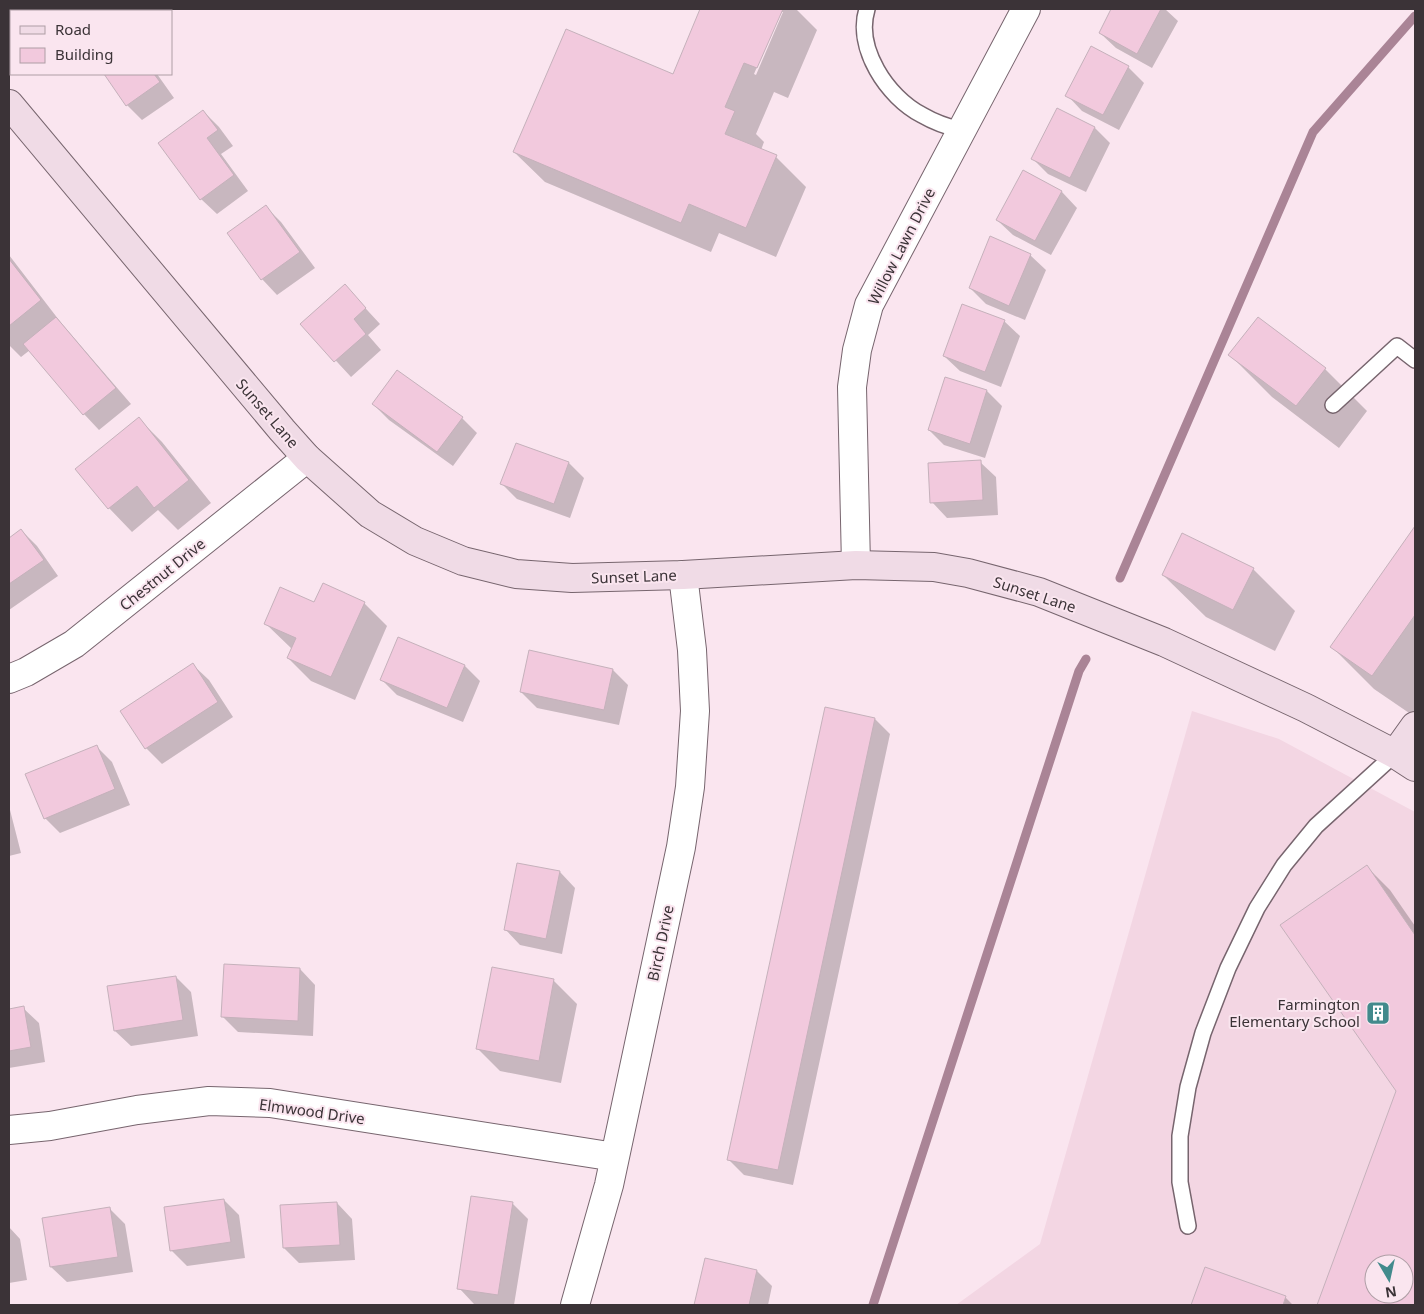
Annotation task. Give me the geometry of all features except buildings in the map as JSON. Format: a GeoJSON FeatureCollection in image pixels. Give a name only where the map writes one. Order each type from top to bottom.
{"type":"FeatureCollection","features":[{"type":"Feature","properties":{"kind":"street","name":"Willow Lawn Drive"},"geometry":{"type":"LineString","coordinates":[[856,565],[852,387],[857,350],[870,305],[1026,9]]}},
{"type":"Feature","properties":{"kind":"street","name":"Sunset Lane"},"geometry":{"type":"LineString","coordinates":[[10,108],[307,458],[370,514],[415,541],[463,561],[516,574],[572,578],[683,575],[856,565],[934,567],[974,575],[1038,592],[1164,642],[1306,708],[1405,760]]}},
{"type":"Feature","properties":{"kind":"street","name":"Chestnut Drive"},"geometry":{"type":"LineString","coordinates":[[9,679],[26,672],[74,644],[307,458]]}},
{"type":"Feature","properties":{"kind":"street","name":"Birch Drive"},"geometry":{"type":"LineString","coordinates":[[575,1305],[615,1158],[681,846],[690,787],[695,711],[692,650],[683,575]]}},
{"type":"Feature","properties":{"kind":"street"},"geometry":{"type":"LineString","coordinates":[[1405,760],[1415,726]]}},
{"type":"Feature","properties":{"kind":"street","name":"Elmwood Drive"},"geometry":{"type":"LineString","coordinates":[[9,1130],[50,1126],[137,1110],[209,1101],[270,1103],[615,1158]]}},
{"type":"Feature","properties":{"kind":"lane"},"geometry":{"type":"LineString","coordinates":[[867,9],[863,20],[867,48],[876,70],[896,95],[920,114],[949,127],[961,130]]}},
{"type":"Feature","properties":{"kind":"lane"},"geometry":{"type":"LineString","coordinates":[[1333,405],[1397,346],[1415,360]]}},
{"type":"Feature","properties":{"kind":"lane"},"geometry":{"type":"LineString","coordinates":[[1188,1226],[1180,1182],[1180,1136],[1188,1087],[1203,1033],[1228,968],[1257,908],[1284,865],[1316,826],[1405,760]]}},
{"type":"Feature","properties":{"kind":"shaded area"},"geometry":{"type":"Polygon","coordinates":[[[1192,711],[1279,739],[1415,812],[1415,1305],[956,1305],[1040,1244],[1192,711]]]}},
{"type":"Feature","properties":{"kind":"waterway"},"geometry":{"type":"LineString","coordinates":[[1120,578],[1313,132],[1415,16]]}},
{"type":"Feature","properties":{"kind":"waterway"},"geometry":{"type":"LineString","coordinates":[[873,1305],[1079,671],[1086,659]]}},
{"type":"Feature","properties":{"kind":"place","name":"Farmington Elementary School"},"geometry":{"type":"Point","coordinates":[1378,1013]}}]}
